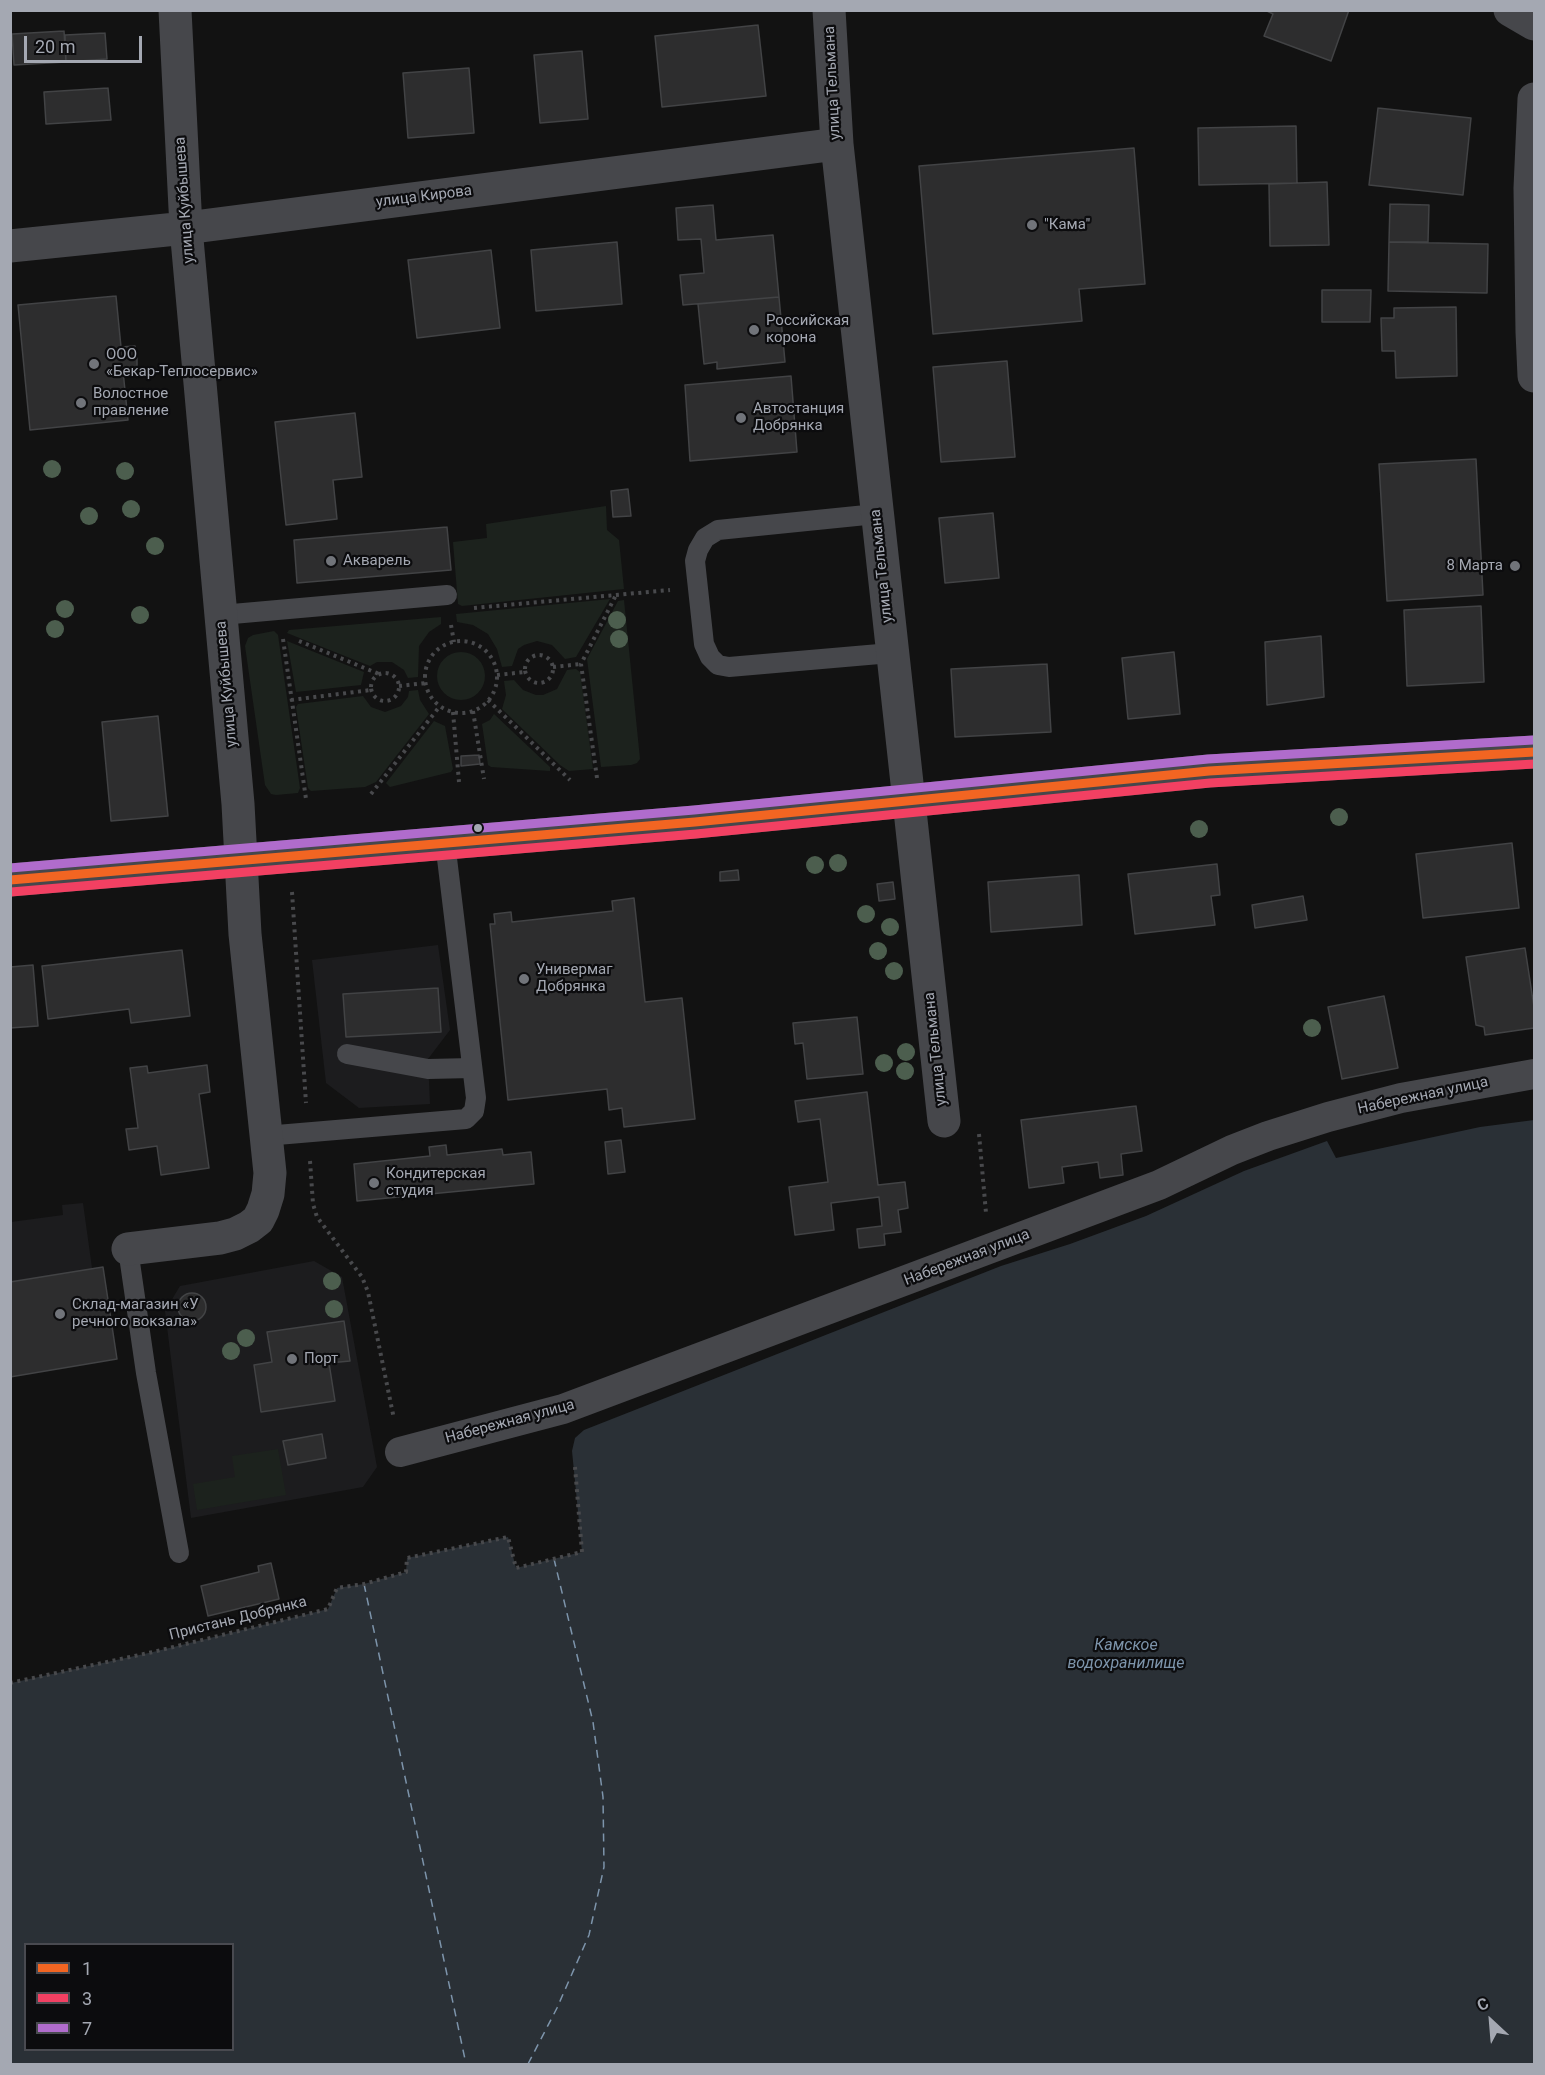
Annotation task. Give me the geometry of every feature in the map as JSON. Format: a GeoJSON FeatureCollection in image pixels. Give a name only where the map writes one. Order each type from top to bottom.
{"type":"FeatureCollection","features":[{"type":"Feature","properties":{"kind":"street","name":"улица Куйбышева"},"geometry":{"type":"LineString","coordinates":[[128,1249],[220,1238],[249,1227],[258,1220],[268,1194],[270,1173],[245,934],[238,804],[186,228],[175,10]]}},
{"type":"Feature","properties":{"kind":"street","name":"улица Тельмана"},"geometry":{"type":"LineString","coordinates":[[829,10],[837,144],[944,1121]]}},
{"type":"Feature","properties":{"kind":"street"},"geometry":{"type":"LineString","coordinates":[[1510,10],[1534,24]]}},
{"type":"Feature","properties":{"kind":"street"},"geometry":{"type":"LineString","coordinates":[[1534,99],[1530,188],[1534,376]]}},
{"type":"Feature","properties":{"kind":"street","name":"улица Кирова"},"geometry":{"type":"LineString","coordinates":[[10,246],[186,228],[837,144]]}},
{"type":"Feature","properties":{"kind":"street"},"geometry":{"type":"LineString","coordinates":[[10,880],[684,823],[1209,771],[1534,752]]}},
{"type":"Feature","properties":{"kind":"street","name":"Набережная улица"},"geometry":{"type":"LineString","coordinates":[[400,1452],[563,1409],[1159,1185],[1232,1150],[1268,1136],[1401,1098],[1534,1074]]}},
{"type":"Feature","properties":{"kind":"lane"},"geometry":{"type":"LineString","coordinates":[[876,514],[718,530],[705,538],[695,561],[704,644],[710,657],[718,665],[729,667],[891,652]]}},
{"type":"Feature","properties":{"kind":"lane"},"geometry":{"type":"LineString","coordinates":[[221,615],[447,596]]}},
{"type":"Feature","properties":{"kind":"lane"},"geometry":{"type":"LineString","coordinates":[[266,1136],[466,1119],[474,1111],[476,1098],[445,842]]}},
{"type":"Feature","properties":{"kind":"lane"},"geometry":{"type":"LineString","coordinates":[[347,1054],[428,1069],[472,1068]]}},
{"type":"Feature","properties":{"kind":"lane"},"geometry":{"type":"LineString","coordinates":[[128,1249],[146,1373],[179,1553]]}},
{"type":"Feature","properties":{"kind":"path"},"geometry":{"type":"LineString","coordinates":[[473,609],[698,588]]}},
{"type":"Feature","properties":{"kind":"path"},"geometry":{"type":"LineString","coordinates":[[597,778],[581,664],[616,595]]}},
{"type":"Feature","properties":{"kind":"path"},"geometry":{"type":"LineString","coordinates":[[306,799],[282,633],[379,674]]}},
{"type":"Feature","properties":{"kind":"path"},"geometry":{"type":"LineString","coordinates":[[463,641],[480,646],[493,660],[497,675],[494,690],[488,700],[473,711],[463,713],[453,712],[440,706],[429,693],[426,683],[427,665],[431,657],[437,650],[454,642],[463,641]]}},
{"type":"Feature","properties":{"kind":"path"},"geometry":{"type":"LineString","coordinates":[[542,655],[553,666],[550,677],[543,682],[530,680],[525,672],[526,663],[533,656],[542,655]]}},
{"type":"Feature","properties":{"kind":"path"},"geometry":{"type":"LineString","coordinates":[[553,666],[581,664]]}},
{"type":"Feature","properties":{"kind":"path"},"geometry":{"type":"LineString","coordinates":[[383,672],[392,675],[398,682],[396,695],[389,700],[376,698],[371,690],[372,680],[379,674],[383,672]]}},
{"type":"Feature","properties":{"kind":"path"},"geometry":{"type":"LineString","coordinates":[[497,675],[525,672]]}},
{"type":"Feature","properties":{"kind":"path"},"geometry":{"type":"LineString","coordinates":[[399,686],[426,683]]}},
{"type":"Feature","properties":{"kind":"path"},"geometry":{"type":"LineString","coordinates":[[291,700],[371,690]]}},
{"type":"Feature","properties":{"kind":"path"},"geometry":{"type":"LineString","coordinates":[[488,700],[570,780]]}},
{"type":"Feature","properties":{"kind":"path"},"geometry":{"type":"LineString","coordinates":[[371,794],[440,706]]}},
{"type":"Feature","properties":{"kind":"path"},"geometry":{"type":"LineString","coordinates":[[473,711],[484,779]]}},
{"type":"Feature","properties":{"kind":"path"},"geometry":{"type":"LineString","coordinates":[[453,712],[459,782]]}},
{"type":"Feature","properties":{"kind":"path"},"geometry":{"type":"LineString","coordinates":[[292,891],[313,1204],[322,1226],[362,1277],[368,1292],[400,1452]]}},
{"type":"Feature","properties":{"kind":"path","name":"Пристань Добрянка"},"geometry":{"type":"LineString","coordinates":[[10,1683],[153,1652],[328,1609],[337,1588],[364,1584],[406,1572],[406,1558],[508,1537],[516,1568],[582,1552],[575,1467]]}},
{"type":"Feature","properties":{"kind":"shaded area"},"geometry":{"type":"Polygon","coordinates":[[[606,506],[607,530],[619,540],[624,589],[462,606],[458,604],[453,542],[487,538],[486,524],[606,506]]]}},
{"type":"Feature","properties":{"kind":"shaded area"},"geometry":{"type":"Polygon","coordinates":[[[610,599],[576,657],[565,659],[552,645],[537,641],[518,649],[512,666],[502,667],[497,649],[488,634],[473,625],[457,622],[456,614],[610,599]]]}},
{"type":"Feature","properties":{"kind":"shaded area"},"geometry":{"type":"Polygon","coordinates":[[[624,600],[640,759],[631,765],[601,767],[587,659],[618,601],[624,600]]]}},
{"type":"Feature","properties":{"kind":"shaded area"},"geometry":{"type":"Polygon","coordinates":[[[441,617],[441,624],[429,632],[419,646],[418,677],[408,678],[404,670],[392,662],[377,662],[370,666],[287,633],[289,630],[441,617]]]}},
{"type":"Feature","properties":{"kind":"shaded area"},"geometry":{"type":"Polygon","coordinates":[[[274,631],[278,635],[300,788],[298,793],[276,795],[271,794],[265,785],[245,646],[248,638],[253,635],[274,631]]]}},
{"type":"Feature","properties":{"kind":"shaded area"},"geometry":{"type":"Polygon","coordinates":[[[287,641],[364,672],[361,685],[296,692],[287,641]]]}},
{"type":"Feature","properties":{"kind":"shaded area"},"geometry":{"type":"Polygon","coordinates":[[[456,652],[466,652],[478,659],[485,671],[485,681],[478,693],[466,700],[456,700],[441,689],[437,681],[437,671],[448,656],[456,652]]]}},
{"type":"Feature","properties":{"kind":"shaded area"},"geometry":{"type":"Polygon","coordinates":[[[576,669],[580,672],[593,769],[569,771],[502,709],[506,695],[504,681],[514,680],[523,690],[543,695],[557,689],[567,670],[576,669]]]}},
{"type":"Feature","properties":{"kind":"shaded area"},"geometry":{"type":"Polygon","coordinates":[[[418,690],[420,700],[429,714],[376,782],[365,787],[311,791],[308,788],[296,707],[298,704],[363,696],[371,707],[385,712],[401,706],[408,697],[409,691],[418,690]]]}},
{"type":"Feature","properties":{"kind":"shaded area"},"geometry":{"type":"Polygon","coordinates":[[[494,714],[550,767],[550,771],[488,765],[482,724],[490,720],[494,714]]]}},
{"type":"Feature","properties":{"kind":"shaded area"},"geometry":{"type":"Polygon","coordinates":[[[434,721],[445,726],[453,769],[451,772],[390,787],[386,783],[434,721]]]}},
{"type":"Feature","properties":{"kind":"shaded area"},"geometry":{"type":"Polygon","coordinates":[[[438,945],[450,1030],[428,1059],[430,1104],[359,1108],[326,1083],[312,960],[438,945]]]}},
{"type":"Feature","properties":{"kind":"shaded area","name":"Склад-магазин «У речного вокзала»"},"geometry":{"type":"Polygon","coordinates":[[[83,1203],[92,1268],[103,1267],[117,1359],[11,1377],[11,1222],[63,1215],[62,1205],[83,1203]]]}},
{"type":"Feature","properties":{"kind":"shaded area"},"geometry":{"type":"Polygon","coordinates":[[[314,1261],[342,1277],[377,1467],[363,1487],[191,1518],[165,1311],[180,1286],[314,1261]]]}},
{"type":"Feature","properties":{"kind":"shaded area"},"geometry":{"type":"Polygon","coordinates":[[[278,1449],[286,1495],[197,1510],[193,1484],[235,1477],[232,1456],[278,1449]]]}},
{"type":"Feature","properties":{"kind":"water","name":"Камское водохранилище"},"geometry":{"type":"Polygon","coordinates":[[[1534,1120],[1534,2064],[11,2064],[11,1683],[153,1652],[328,1609],[337,1588],[364,1584],[406,1572],[407,1558],[508,1537],[516,1568],[582,1552],[572,1451],[575,1438],[584,1430],[1001,1266],[1146,1216],[1244,1171],[1327,1141],[1336,1158],[1480,1127],[1534,1120]]]}},
{"type":"Feature","properties":{"kind":"building"},"geometry":{"type":"Polygon","coordinates":[[[1265,10],[1349,10],[1331,61],[1264,36],[1273,14],[1265,10]]]}},
{"type":"Feature","properties":{"kind":"building"},"geometry":{"type":"Polygon","coordinates":[[[758,25],[766,96],[662,107],[655,36],[758,25]]]}},
{"type":"Feature","properties":{"kind":"building"},"geometry":{"type":"Polygon","coordinates":[[[64,31],[66,62],[14,65],[12,34],[64,31]]]}},
{"type":"Feature","properties":{"kind":"building"},"geometry":{"type":"Polygon","coordinates":[[[105,33],[107,59],[66,62],[65,35],[105,33]]]}},
{"type":"Feature","properties":{"kind":"building"},"geometry":{"type":"Polygon","coordinates":[[[582,51],[588,119],[540,123],[534,55],[582,51]]]}},
{"type":"Feature","properties":{"kind":"building"},"geometry":{"type":"Polygon","coordinates":[[[469,68],[474,133],[408,138],[403,73],[469,68]]]}},
{"type":"Feature","properties":{"kind":"building"},"geometry":{"type":"Polygon","coordinates":[[[108,88],[111,120],[46,124],[44,92],[108,88]]]}},
{"type":"Feature","properties":{"kind":"building"},"geometry":{"type":"Polygon","coordinates":[[[1378,108],[1471,118],[1463,195],[1369,185],[1378,108]]]}},
{"type":"Feature","properties":{"kind":"building"},"geometry":{"type":"Polygon","coordinates":[[[1296,126],[1297,183],[1199,185],[1198,128],[1296,126]]]}},
{"type":"Feature","properties":{"kind":"building","name":"\"Кама\""},"geometry":{"type":"Polygon","coordinates":[[[1134,148],[1145,284],[1079,289],[1082,321],[933,334],[919,166],[1134,148]]]}},
{"type":"Feature","properties":{"kind":"building"},"geometry":{"type":"Polygon","coordinates":[[[1327,182],[1329,245],[1270,246],[1269,184],[1327,182]]]}},
{"type":"Feature","properties":{"kind":"building"},"geometry":{"type":"Polygon","coordinates":[[[1390,204],[1429,205],[1428,242],[1389,242],[1390,204]]]}},
{"type":"Feature","properties":{"kind":"building"},"geometry":{"type":"Polygon","coordinates":[[[713,205],[716,240],[773,235],[779,297],[683,305],[680,275],[704,273],[701,239],[678,240],[676,208],[713,205]]]}},
{"type":"Feature","properties":{"kind":"building"},"geometry":{"type":"Polygon","coordinates":[[[617,242],[622,304],[536,311],[531,250],[617,242]]]}},
{"type":"Feature","properties":{"kind":"building"},"geometry":{"type":"Polygon","coordinates":[[[1389,242],[1488,244],[1487,293],[1388,291],[1389,242]]]}},
{"type":"Feature","properties":{"kind":"building"},"geometry":{"type":"Polygon","coordinates":[[[491,250],[500,328],[417,338],[408,260],[491,250]]]}},
{"type":"Feature","properties":{"kind":"building"},"geometry":{"type":"Polygon","coordinates":[[[1322,290],[1371,290],[1370,322],[1322,322],[1322,290]]]}},
{"type":"Feature","properties":{"kind":"building"},"geometry":{"type":"Polygon","coordinates":[[[116,296],[121,347],[135,346],[137,358],[137,369],[123,371],[128,420],[30,430],[18,305],[116,296]]]}},
{"type":"Feature","properties":{"kind":"building"},"geometry":{"type":"Polygon","coordinates":[[[779,297],[785,362],[717,369],[717,362],[704,364],[698,304],[779,297]]]}},
{"type":"Feature","properties":{"kind":"building"},"geometry":{"type":"Polygon","coordinates":[[[1456,307],[1457,376],[1396,378],[1395,351],[1382,351],[1381,318],[1394,318],[1394,308],[1456,307]]]}},
{"type":"Feature","properties":{"kind":"building"},"geometry":{"type":"Polygon","coordinates":[[[1007,361],[1015,457],[941,462],[933,367],[1007,361]]]}},
{"type":"Feature","properties":{"kind":"building","name":"Автостанция Добрянка"},"geometry":{"type":"Polygon","coordinates":[[[791,376],[797,452],[690,461],[685,385],[791,376]]]}},
{"type":"Feature","properties":{"kind":"building"},"geometry":{"type":"Polygon","coordinates":[[[355,413],[362,477],[333,480],[337,519],[286,525],[275,422],[355,413]]]}},
{"type":"Feature","properties":{"kind":"building"},"geometry":{"type":"Polygon","coordinates":[[[1476,459],[1483,595],[1387,601],[1379,464],[1476,459]]]}},
{"type":"Feature","properties":{"kind":"building"},"geometry":{"type":"Polygon","coordinates":[[[628,489],[631,516],[613,517],[611,491],[628,489]]]}},
{"type":"Feature","properties":{"kind":"building"},"geometry":{"type":"Polygon","coordinates":[[[993,513],[999,578],[945,583],[939,518],[993,513]]]}},
{"type":"Feature","properties":{"kind":"building"},"geometry":{"type":"Polygon","coordinates":[[[447,527],[451,570],[297,583],[294,540],[447,527]]]}},
{"type":"Feature","properties":{"kind":"building"},"geometry":{"type":"Polygon","coordinates":[[[1481,606],[1484,682],[1407,686],[1404,610],[1481,606]]]}},
{"type":"Feature","properties":{"kind":"building"},"geometry":{"type":"Polygon","coordinates":[[[1321,636],[1324,697],[1267,705],[1265,642],[1321,636]]]}},
{"type":"Feature","properties":{"kind":"building"},"geometry":{"type":"Polygon","coordinates":[[[1174,652],[1180,714],[1128,719],[1122,658],[1174,652]]]}},
{"type":"Feature","properties":{"kind":"building"},"geometry":{"type":"Polygon","coordinates":[[[1047,664],[1051,732],[955,737],[951,669],[1047,664]]]}},
{"type":"Feature","properties":{"kind":"building"},"geometry":{"type":"Polygon","coordinates":[[[158,716],[168,816],[111,821],[102,722],[158,716]]]}},
{"type":"Feature","properties":{"kind":"building"},"geometry":{"type":"Polygon","coordinates":[[[479,755],[480,764],[461,766],[461,756],[479,755]]]}},
{"type":"Feature","properties":{"kind":"building"},"geometry":{"type":"Polygon","coordinates":[[[1512,843],[1519,908],[1423,918],[1416,854],[1512,843]]]}},
{"type":"Feature","properties":{"kind":"building"},"geometry":{"type":"Polygon","coordinates":[[[1217,864],[1220,895],[1211,896],[1215,925],[1135,934],[1128,874],[1217,864]]]}},
{"type":"Feature","properties":{"kind":"building"},"geometry":{"type":"Polygon","coordinates":[[[738,870],[739,880],[720,881],[720,872],[738,870]]]}},
{"type":"Feature","properties":{"kind":"building"},"geometry":{"type":"Polygon","coordinates":[[[1079,875],[1082,925],[991,932],[988,882],[1079,875]]]}},
{"type":"Feature","properties":{"kind":"building"},"geometry":{"type":"Polygon","coordinates":[[[893,882],[895,899],[879,901],[877,884],[893,882]]]}},
{"type":"Feature","properties":{"kind":"building"},"geometry":{"type":"Polygon","coordinates":[[[1303,896],[1307,920],[1255,928],[1252,905],[1303,896]]]}},
{"type":"Feature","properties":{"kind":"building"},"geometry":{"type":"Polygon","coordinates":[[[634,898],[645,1002],[682,998],[695,1119],[624,1127],[622,1108],[609,1110],[607,1089],[508,1100],[490,924],[495,924],[494,914],[511,912],[512,922],[613,911],[612,901],[634,898]]]}},
{"type":"Feature","properties":{"kind":"building"},"geometry":{"type":"Polygon","coordinates":[[[1525,948],[1534,1007],[1534,1028],[1485,1035],[1484,1027],[1476,1025],[1466,957],[1525,948]]]}},
{"type":"Feature","properties":{"kind":"building"},"geometry":{"type":"Polygon","coordinates":[[[182,950],[190,1016],[131,1023],[129,1009],[48,1019],[42,966],[182,950]]]}},
{"type":"Feature","properties":{"kind":"building"},"geometry":{"type":"Polygon","coordinates":[[[33,965],[38,1026],[10,1028],[10,967],[33,965]]]}},
{"type":"Feature","properties":{"kind":"building"},"geometry":{"type":"Polygon","coordinates":[[[438,988],[441,1032],[346,1037],[343,994],[438,988]]]}},
{"type":"Feature","properties":{"kind":"building"},"geometry":{"type":"Polygon","coordinates":[[[1384,996],[1398,1068],[1342,1079],[1328,1007],[1384,996]]]}},
{"type":"Feature","properties":{"kind":"building"},"geometry":{"type":"Polygon","coordinates":[[[857,1017],[863,1074],[807,1079],[803,1043],[795,1044],[793,1023],[857,1017]]]}},
{"type":"Feature","properties":{"kind":"building"},"geometry":{"type":"Polygon","coordinates":[[[207,1065],[210,1092],[199,1094],[209,1168],[161,1175],[157,1146],[129,1150],[126,1129],[138,1128],[130,1068],[147,1066],[148,1073],[207,1065]]]}},
{"type":"Feature","properties":{"kind":"building"},"geometry":{"type":"Polygon","coordinates":[[[867,1092],[878,1185],[905,1182],[908,1208],[898,1210],[901,1232],[884,1234],[885,1245],[859,1248],[857,1229],[882,1226],[879,1197],[831,1203],[834,1230],[795,1235],[789,1187],[828,1182],[820,1119],[798,1122],[795,1101],[867,1092]]]}},
{"type":"Feature","properties":{"kind":"building"},"geometry":{"type":"Polygon","coordinates":[[[1136,1106],[1142,1151],[1121,1154],[1123,1175],[1100,1178],[1098,1162],[1062,1167],[1064,1183],[1029,1188],[1021,1120],[1136,1106]]]}},
{"type":"Feature","properties":{"kind":"building"},"geometry":{"type":"Polygon","coordinates":[[[621,1140],[625,1172],[608,1174],[605,1142],[621,1140]]]}},
{"type":"Feature","properties":{"kind":"building"},"geometry":{"type":"Polygon","coordinates":[[[446,1145],[447,1155],[502,1149],[503,1155],[531,1152],[534,1184],[357,1201],[354,1164],[430,1156],[429,1147],[446,1145]]]}},
{"type":"Feature","properties":{"kind":"building","name":"Склад-магазин «У речного вокзала»"},"geometry":{"type":"Polygon","coordinates":[[[103,1267],[117,1359],[10,1377],[10,1282],[103,1267]]]}},
{"type":"Feature","properties":{"kind":"building"},"geometry":{"type":"Polygon","coordinates":[[[192,1293],[202,1297],[206,1307],[202,1317],[192,1321],[182,1317],[178,1307],[182,1297],[192,1293]]]}},
{"type":"Feature","properties":{"kind":"building"},"geometry":{"type":"Polygon","coordinates":[[[344,1321],[350,1361],[329,1363],[335,1401],[261,1412],[254,1365],[272,1362],[267,1332],[344,1321]]]}},
{"type":"Feature","properties":{"kind":"building"},"geometry":{"type":"Polygon","coordinates":[[[322,1434],[326,1458],[288,1465],[283,1441],[322,1434]]]}},
{"type":"Feature","properties":{"kind":"building"},"geometry":{"type":"Polygon","coordinates":[[[271,1563],[279,1599],[208,1616],[201,1586],[259,1572],[258,1566],[271,1563]]]}},
{"type":"Feature","properties":{"kind":"ferry route"},"geometry":{"type":"LineString","coordinates":[[528,2064],[557,2008],[589,1935],[604,1867],[603,1797],[593,1722],[554,1559]]}},
{"type":"Feature","properties":{"kind":"ferry route"},"geometry":{"type":"LineString","coordinates":[[364,1584],[466,2064]]}},
{"type":"Feature","properties":{"kind":"transit line","name":"7"},"geometry":{"type":"LineString","coordinates":[[10,868],[694,810],[1208,759],[1533,740]]}},
{"type":"Feature","properties":{"kind":"transit line","name":"1"},"geometry":{"type":"LineString","coordinates":[[10,880],[695,822],[1209,771],[1534,752]]}},
{"type":"Feature","properties":{"kind":"transit line","name":"3"},"geometry":{"type":"LineString","coordinates":[[11,892],[696,834],[1210,783],[1534,764]]}},
{"type":"Feature","properties":{"kind":"place","name":"\"Кама\""},"geometry":{"type":"Point","coordinates":[1032,225]}},
{"type":"Feature","properties":{"kind":"place","name":"Российская корона"},"geometry":{"type":"Point","coordinates":[754,330]}},
{"type":"Feature","properties":{"kind":"place","name":"ООО «Бекар-Теплосервис»"},"geometry":{"type":"Point","coordinates":[94,364]}},
{"type":"Feature","properties":{"kind":"place","name":"Волостное правление"},"geometry":{"type":"Point","coordinates":[81,403]}},
{"type":"Feature","properties":{"kind":"place","name":"Автостанция Добрянка"},"geometry":{"type":"Point","coordinates":[741,418]}},
{"type":"Feature","properties":{"kind":"place","name":"Акварель"},"geometry":{"type":"Point","coordinates":[331,561]}},
{"type":"Feature","properties":{"kind":"place","name":"8 Марта"},"geometry":{"type":"Point","coordinates":[1515,566]}},
{"type":"Feature","properties":{"kind":"place","name":"Универмаг Добрянка"},"geometry":{"type":"Point","coordinates":[524,979]}},
{"type":"Feature","properties":{"kind":"place","name":"Кондитерская студия"},"geometry":{"type":"Point","coordinates":[374,1183]}},
{"type":"Feature","properties":{"kind":"place","name":"Склад-магазин «У речного вокзала»"},"geometry":{"type":"Point","coordinates":[60,1314]}},
{"type":"Feature","properties":{"kind":"place","name":"Порт"},"geometry":{"type":"Point","coordinates":[292,1359]}}]}
